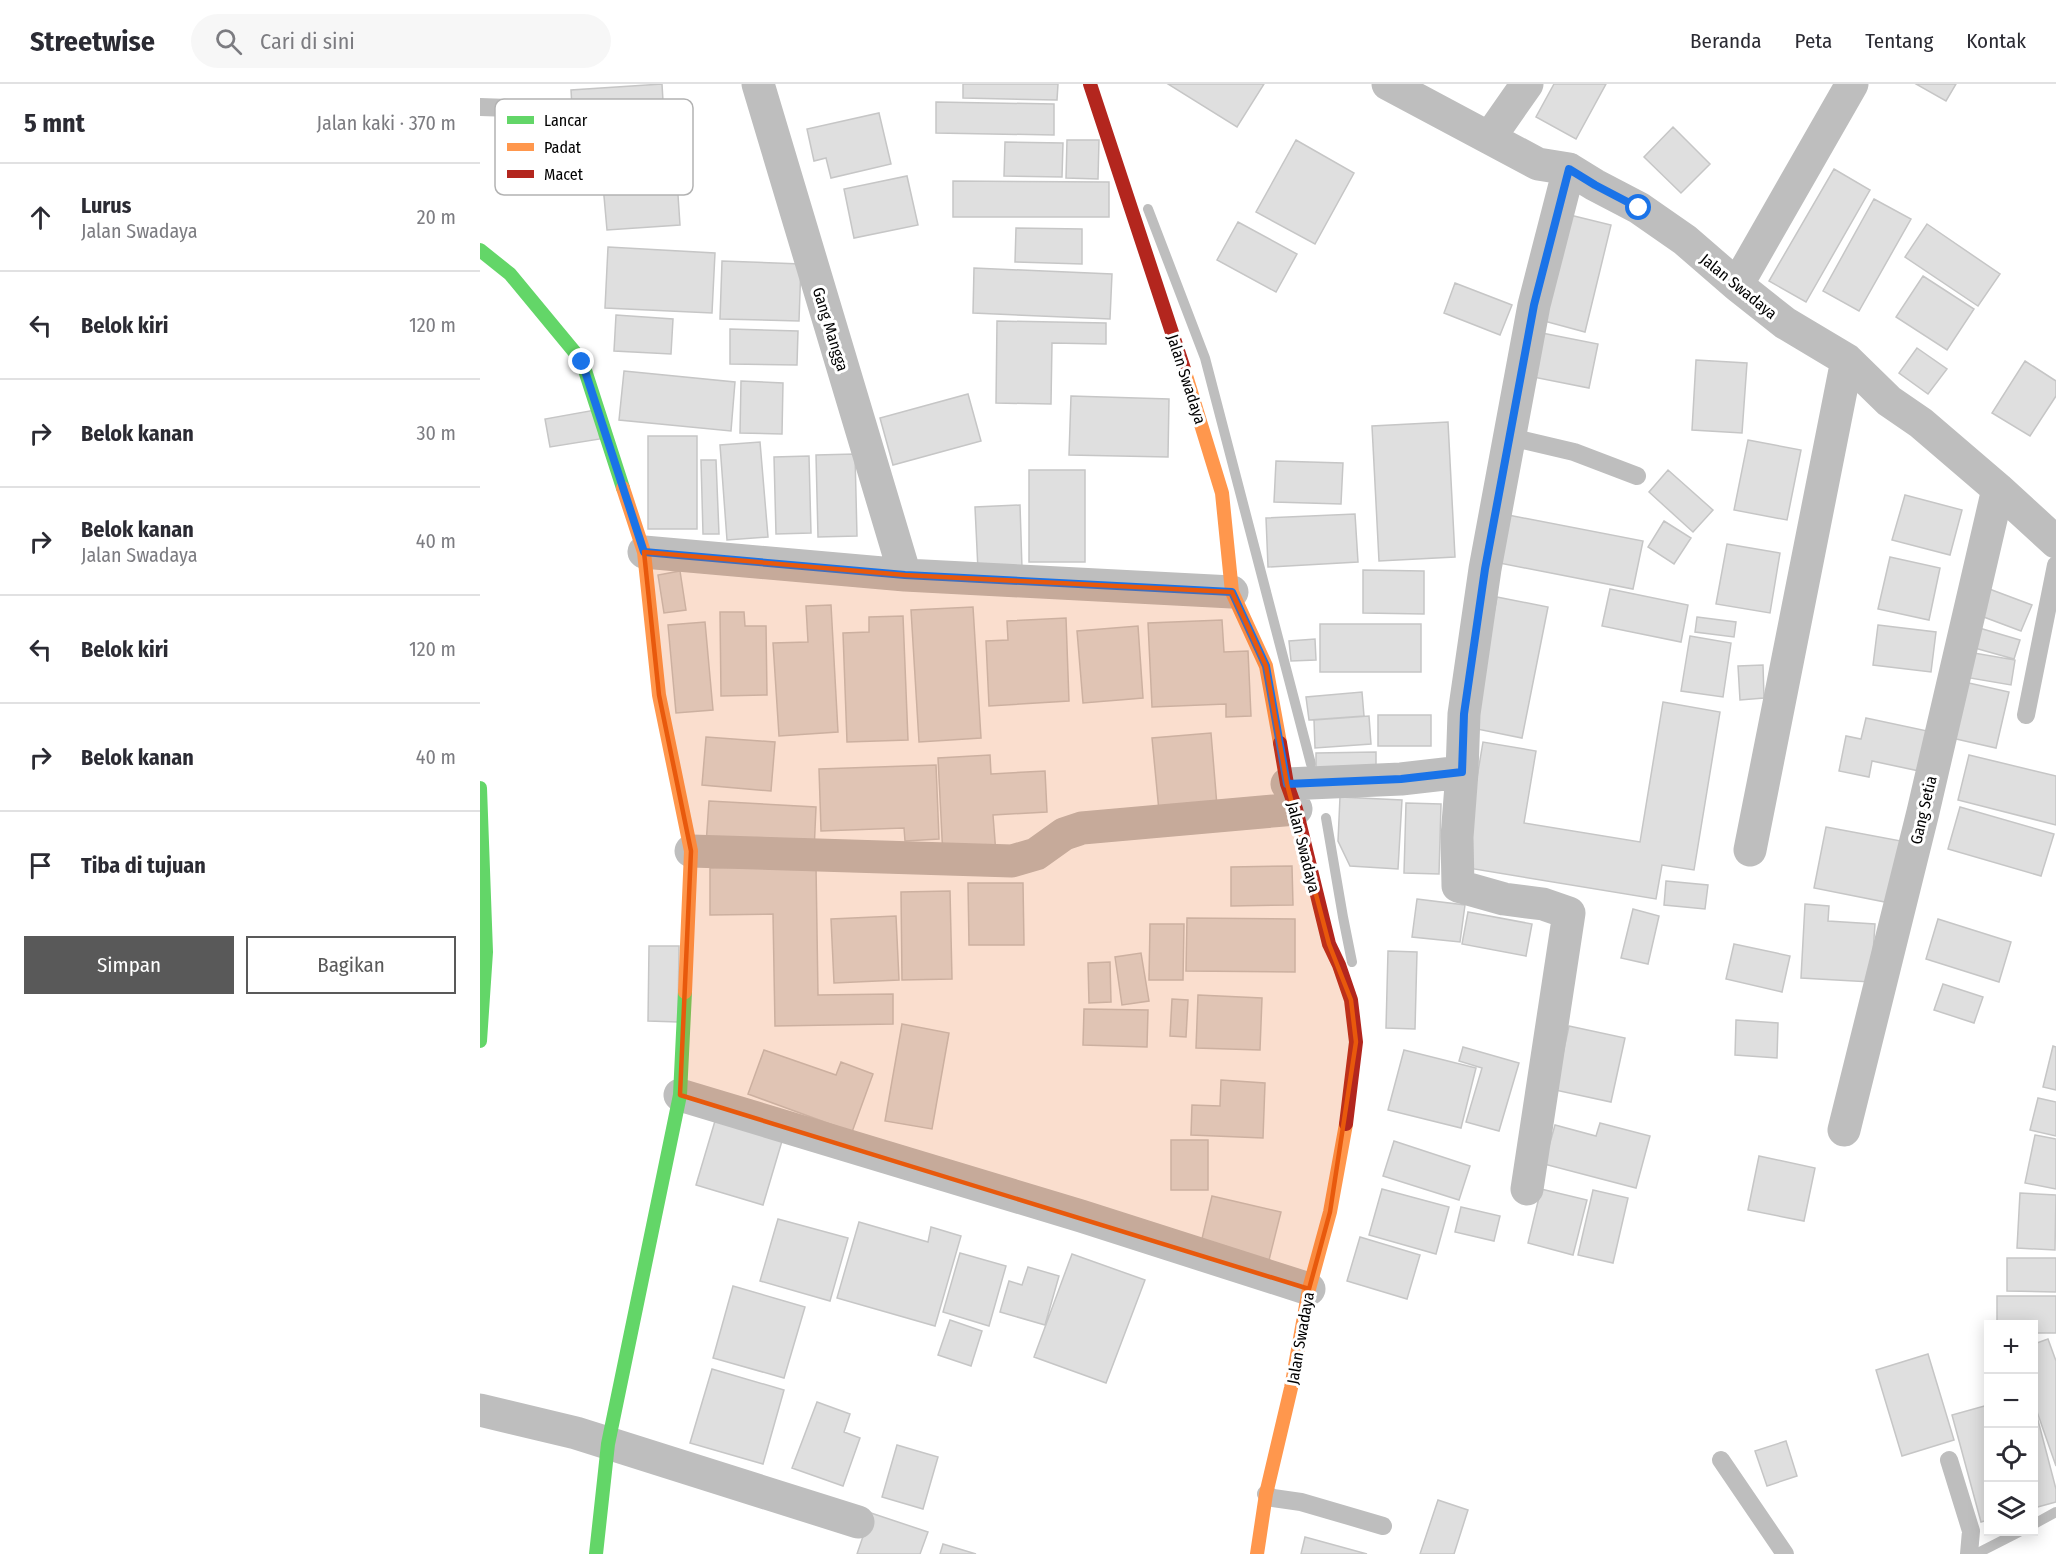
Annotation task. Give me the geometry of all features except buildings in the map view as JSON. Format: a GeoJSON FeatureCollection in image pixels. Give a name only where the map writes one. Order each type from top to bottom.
{"type":"FeatureCollection","features":[{"type":"Feature","properties":{"kind":"main road","name":"Jalan Swadaya"},"geometry":{"type":"LineString","coordinates":[[1090,84],[1181,360],[1222,493],[1232,592],[1266,666],[1305,853],[1329,944],[1351,1000],[1356,1042],[1349,1105],[1330,1212],[1309,1289],[1257,1554]]}},
{"type":"Feature","properties":{"kind":"main road"},"geometry":{"type":"LineString","coordinates":[[480,250],[510,274],[582,362],[644,552],[659,695],[691,850],[680,1095],[608,1444],[596,1554]]}},
{"type":"Feature","properties":{"kind":"main road"},"geometry":{"type":"LineString","coordinates":[[480,788],[486,952],[480,1041]]}},
{"type":"Feature","properties":{"kind":"street","name":"Gang Mangga"},"geometry":{"type":"LineString","coordinates":[[758,84],[905,575]]}},
{"type":"Feature","properties":{"kind":"street","name":"Jalan Swadaya"},"geometry":{"type":"LineString","coordinates":[[1388,84],[1538,164],[1569,169],[1639,208],[1684,240],[1785,322],[1846,360],[1889,401],[1921,423],[2056,542]]}},
{"type":"Feature","properties":{"kind":"street"},"geometry":{"type":"LineString","coordinates":[[1490,137],[1527,84]]}},
{"type":"Feature","properties":{"kind":"street"},"geometry":{"type":"LineString","coordinates":[[1737,285],[1852,84]]}},
{"type":"Feature","properties":{"kind":"street"},"geometry":{"type":"LineString","coordinates":[[1527,1189],[1569,913],[1543,904],[1504,899],[1458,886],[1456,837],[1464,714],[1485,569],[1534,305],[1569,169]]}},
{"type":"Feature","properties":{"kind":"street"},"geometry":{"type":"LineString","coordinates":[[1750,850],[1846,360]]}},
{"type":"Feature","properties":{"kind":"street","name":"Gang Setia"},"geometry":{"type":"LineString","coordinates":[[1844,1130],[1920,823],[1998,489]]}},
{"type":"Feature","properties":{"kind":"street"},"geometry":{"type":"LineString","coordinates":[[644,552],[905,575],[1232,592]]}},
{"type":"Feature","properties":{"kind":"street"},"geometry":{"type":"LineString","coordinates":[[691,850],[1012,861],[1036,854],[1064,834],[1082,828],[1401,779],[1462,772]]}},
{"type":"Feature","properties":{"kind":"street"},"geometry":{"type":"LineString","coordinates":[[680,1095],[1081,1216],[1309,1289]]}},
{"type":"Feature","properties":{"kind":"street"},"geometry":{"type":"LineString","coordinates":[[480,1410],[576,1433],[858,1522]]}},
{"type":"Feature","properties":{"kind":"lane"},"geometry":{"type":"LineString","coordinates":[[480,107],[495,108]]}},
{"type":"Feature","properties":{"kind":"lane"},"geometry":{"type":"LineString","coordinates":[[1510,438],[1574,452],[1637,476]]}},
{"type":"Feature","properties":{"kind":"lane"},"geometry":{"type":"LineString","coordinates":[[2026,714],[2056,565]]}},
{"type":"Feature","properties":{"kind":"lane"},"geometry":{"type":"LineString","coordinates":[[1721,1460],[1785,1554]]}},
{"type":"Feature","properties":{"kind":"lane"},"geometry":{"type":"LineString","coordinates":[[1949,1460],[1971,1531],[1969,1554]]}},
{"type":"Feature","properties":{"kind":"lane"},"geometry":{"type":"LineString","coordinates":[[1270,1496],[1301,1502],[1383,1526]]}},
{"type":"Feature","properties":{"kind":"highlighted area"},"geometry":{"type":"Polygon","coordinates":[[[644,552],[905,575],[1232,592],[1266,666],[1287,784],[1329,944],[1351,1000],[1356,1042],[1330,1212],[1309,1289],[680,1095],[691,851],[659,695],[644,552]]]}},
{"type":"Feature","properties":{"kind":"waterway"},"geometry":{"type":"LineString","coordinates":[[1148,209],[1205,358],[1311,764]]}},
{"type":"Feature","properties":{"kind":"waterway"},"geometry":{"type":"LineString","coordinates":[[1326,818],[1352,962]]}},
{"type":"Feature","properties":{"kind":"waterway"},"geometry":{"type":"LineString","coordinates":[[2038,1522],[2056,1512]]}},
{"type":"Feature","properties":{"kind":"waterway"},"geometry":{"type":"LineString","coordinates":[[1976,1554],[2011,1536]]}},
{"type":"Feature","properties":{"kind":"traffic: fast"},"geometry":{"type":"LineString","coordinates":[[480,250],[510,274],[582,361],[623,488]]}},
{"type":"Feature","properties":{"kind":"traffic: fast"},"geometry":{"type":"LineString","coordinates":[[480,788],[486,952],[480,1041]]}},
{"type":"Feature","properties":{"kind":"traffic: fast"},"geometry":{"type":"LineString","coordinates":[[596,1554],[608,1444],[680,1095],[685,992]]}},
{"type":"Feature","properties":{"kind":"traffic: slow"},"geometry":{"type":"LineString","coordinates":[[1184,369],[1222,493],[1232,592],[1266,666],[1280,743]]}},
{"type":"Feature","properties":{"kind":"traffic: slow"},"geometry":{"type":"LineString","coordinates":[[623,488],[644,552],[659,695],[691,851],[685,992]]}},
{"type":"Feature","properties":{"kind":"traffic: slow"},"geometry":{"type":"LineString","coordinates":[[1257,1554],[1266,1494],[1291,1388],[1309,1289],[1330,1212],[1346,1124]]}},
{"type":"Feature","properties":{"kind":"traffic: jam"},"geometry":{"type":"LineString","coordinates":[[1090,84],[1184,369]]}},
{"type":"Feature","properties":{"kind":"traffic: jam"},"geometry":{"type":"LineString","coordinates":[[1280,743],[1287,784],[1296,809],[1329,944],[1351,1000],[1356,1042],[1346,1124]]}},
{"type":"Feature","properties":{"kind":"route"},"geometry":{"type":"LineString","coordinates":[[582,362],[644,552],[905,575],[1232,592],[1266,666],[1287,784],[1401,779],[1462,772],[1464,714],[1485,569],[1534,305],[1569,169],[1639,208]]}}]}
